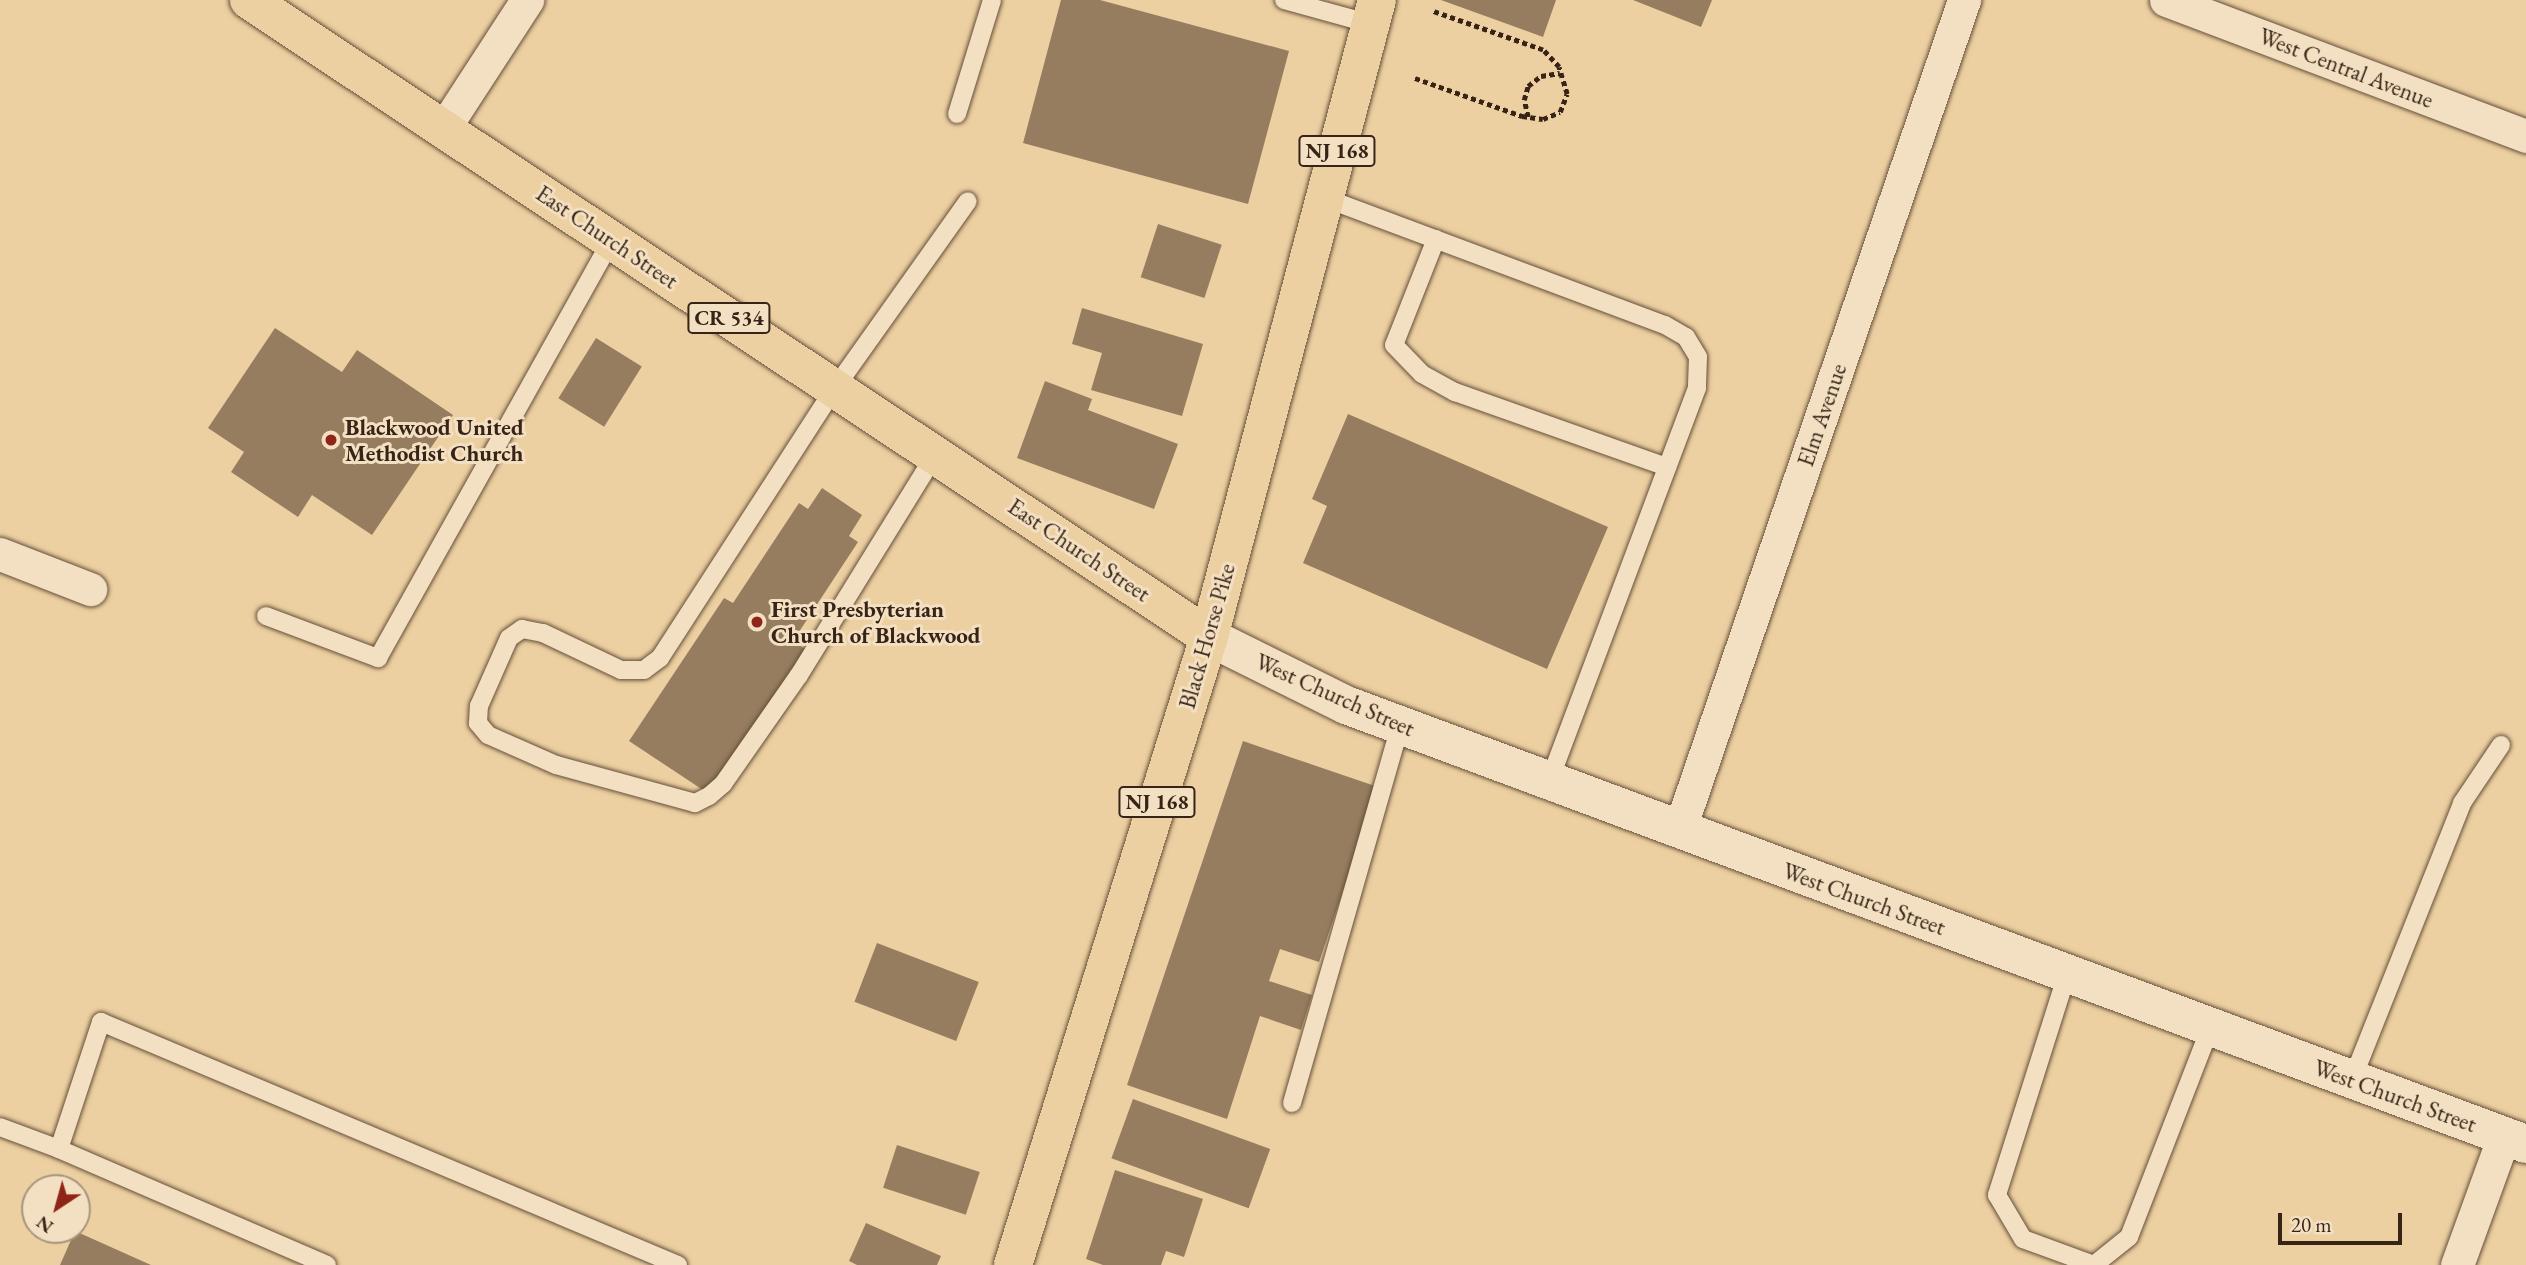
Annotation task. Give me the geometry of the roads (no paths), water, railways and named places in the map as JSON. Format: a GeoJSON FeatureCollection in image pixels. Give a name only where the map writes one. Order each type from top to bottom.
{"type":"FeatureCollection","features":[{"type":"Feature","properties":{"kind":"main road","name":"East Church Street"},"geometry":{"type":"LineString","coordinates":[[249,0],[1209,637]]}},
{"type":"Feature","properties":{"kind":"main road","name":"Black Horse Pike"},"geometry":{"type":"LineString","coordinates":[[1013,1265],[1209,637],[1374,12]]}},
{"type":"Feature","properties":{"kind":"main road","name":"West Church Street"},"geometry":{"type":"LineString","coordinates":[[1209,637],[1346,705],[1400,726],[2210,1028],[2520,1139]]}},
{"type":"Feature","properties":{"kind":"street"},"geometry":{"type":"LineString","coordinates":[[444,128],[527,0]]}},
{"type":"Feature","properties":{"kind":"street","name":"Elm Avenue"},"geometry":{"type":"LineString","coordinates":[[1679,831],[1965,0]]}},
{"type":"Feature","properties":{"kind":"street","name":"West Central Avenue"},"geometry":{"type":"LineString","coordinates":[[2166,0],[2526,136]]}},
{"type":"Feature","properties":{"kind":"street"},"geometry":{"type":"LineString","coordinates":[[0,554],[90,589]]}},
{"type":"Feature","properties":{"kind":"street"},"geometry":{"type":"LineString","coordinates":[[2457,1265],[2520,1139]]}},
{"type":"Feature","properties":{"kind":"lane"},"geometry":{"type":"LineString","coordinates":[[957,114],[992,0]]}},
{"type":"Feature","properties":{"kind":"lane"},"geometry":{"type":"LineString","coordinates":[[1284,0],[1374,12]]}},
{"type":"Feature","properties":{"kind":"lane"},"geometry":{"type":"LineString","coordinates":[[1325,198],[1665,325],[1686,337],[1698,357],[1700,372],[1667,467],[1549,782]]}},
{"type":"Feature","properties":{"kind":"lane"},"geometry":{"type":"LineString","coordinates":[[935,455],[799,675],[723,784],[709,796],[695,803],[556,765],[488,734],[478,723],[479,706],[509,638],[522,629],[543,633],[621,670],[644,670],[660,658],[835,388],[968,201]]}},
{"type":"Feature","properties":{"kind":"lane"},"geometry":{"type":"LineString","coordinates":[[1436,239],[1394,345],[1422,374],[1455,392],[1667,467]]}},
{"type":"Feature","properties":{"kind":"lane"},"geometry":{"type":"LineString","coordinates":[[266,617],[378,658],[612,240]]}},
{"type":"Feature","properties":{"kind":"lane"},"geometry":{"type":"LineString","coordinates":[[1292,1103],[1400,726]]}},
{"type":"Feature","properties":{"kind":"lane"},"geometry":{"type":"LineString","coordinates":[[2352,1080],[2462,803],[2501,744]]}},
{"type":"Feature","properties":{"kind":"lane"},"geometry":{"type":"LineString","coordinates":[[2067,974],[1997,1195],[2023,1239],[2094,1265],[2129,1237],[2210,1028]]}},
{"type":"Feature","properties":{"kind":"lane"},"geometry":{"type":"LineString","coordinates":[[59,1149],[101,1022],[678,1265]]}},
{"type":"Feature","properties":{"kind":"lane"},"geometry":{"type":"LineString","coordinates":[[0,1127],[59,1149],[327,1265]]}},
{"type":"Feature","properties":{"kind":"place","name":"Blackwood United Methodist Church"},"geometry":{"type":"Point","coordinates":[331,440]}},
{"type":"Feature","properties":{"kind":"place","name":"First Presbyterian Church of Blackwood"},"geometry":{"type":"Point","coordinates":[757,622]}}]}
